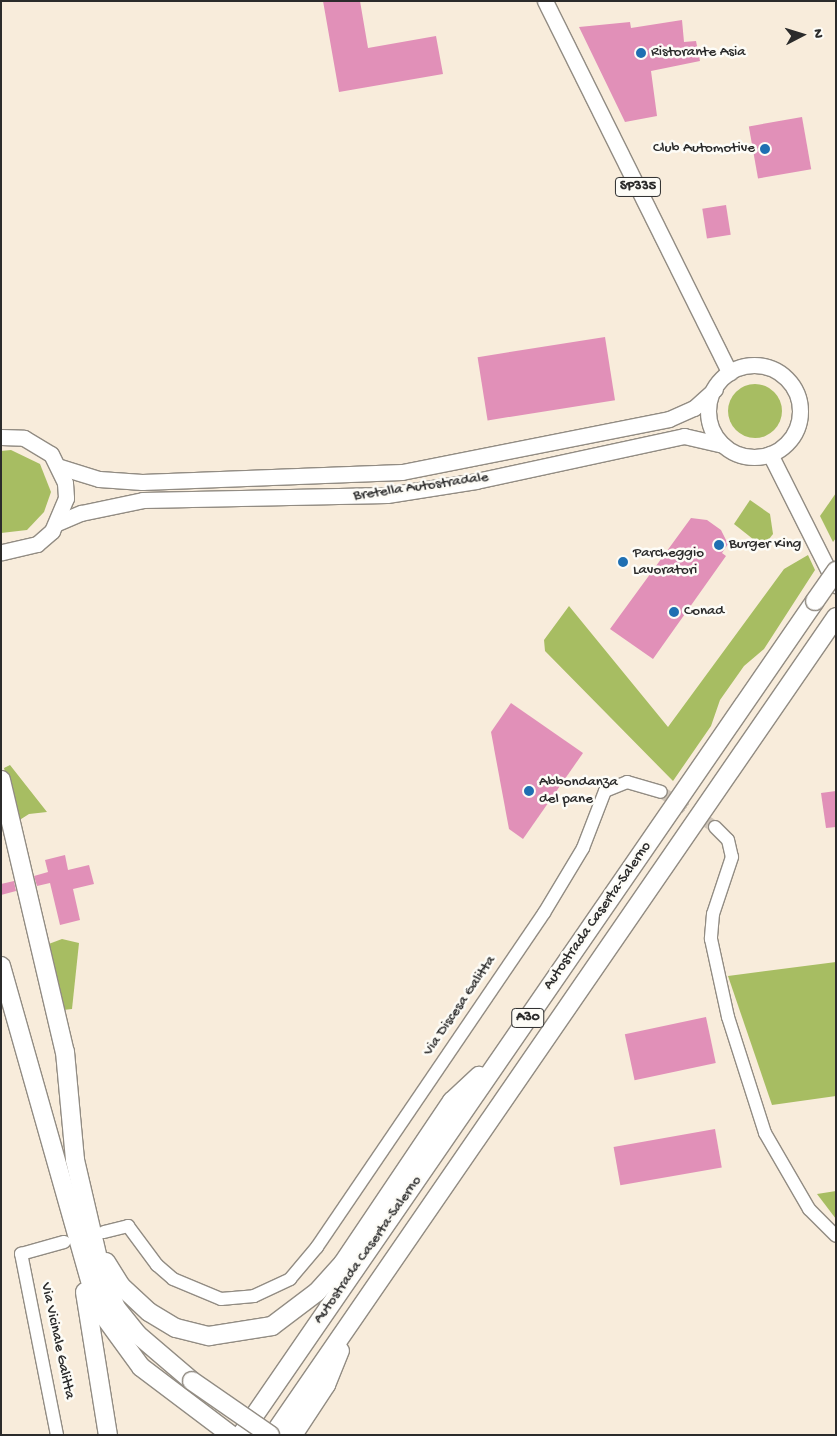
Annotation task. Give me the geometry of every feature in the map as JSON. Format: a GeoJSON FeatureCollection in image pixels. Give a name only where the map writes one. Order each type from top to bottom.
{"type":"FeatureCollection","features":[{"type":"Feature","properties":{"kind":"highway","name":"Autostrada Caserta-Salerno"},"geometry":{"type":"LineString","coordinates":[[241,1435],[836,571]]}},
{"type":"Feature","properties":{"kind":"highway","name":"Autostrada Caserta-Salerno"},"geometry":{"type":"LineString","coordinates":[[271,1435],[355,1316],[832,622]]}},
{"type":"Feature","properties":{"kind":"highway"},"geometry":{"type":"LineString","coordinates":[[1,780],[69,1075],[75,1160],[108,1435]]}},
{"type":"Feature","properties":{"kind":"highway"},"geometry":{"type":"LineString","coordinates":[[1,966],[85,1241],[98,1308],[141,1366],[178,1398],[232,1435]]}},
{"type":"Feature","properties":{"kind":"highway"},"geometry":{"type":"LineString","coordinates":[[85,1241],[121,1286],[149,1312],[176,1328],[210,1336],[272,1326],[317,1292],[343,1263],[452,1101],[503,1054]]}},
{"type":"Feature","properties":{"kind":"highway"},"geometry":{"type":"LineString","coordinates":[[85,1241],[118,1309],[152,1352],[271,1435]]}},
{"type":"Feature","properties":{"kind":"highway"},"geometry":{"type":"LineString","coordinates":[[292,1435],[326,1385],[355,1316]]}},
{"type":"Feature","properties":{"kind":"main road","name":"SP335"},"geometry":{"type":"LineString","coordinates":[[545,1],[730,373]]}},
{"type":"Feature","properties":{"kind":"main road"},"geometry":{"type":"LineString","coordinates":[[762,366],[782,374],[796,391],[800,412],[795,433],[770,454],[750,457],[723,445],[709,418],[714,389],[730,373],[762,366]]}},
{"type":"Feature","properties":{"kind":"main road","name":"Bretella Autostradale"},"geometry":{"type":"LineString","coordinates":[[60,468],[99,479],[142,482],[402,472],[669,419],[694,408],[714,389]]}},
{"type":"Feature","properties":{"kind":"main road","name":"Bretella Autostradale"},"geometry":{"type":"LineString","coordinates":[[57,523],[82,513],[143,500],[387,495],[476,481],[684,436],[723,445]]}},
{"type":"Feature","properties":{"kind":"main road"},"geometry":{"type":"LineString","coordinates":[[1,437],[38,444],[60,468],[66,498],[57,523],[37,544],[1,552]]}},
{"type":"Feature","properties":{"kind":"main road"},"geometry":{"type":"LineString","coordinates":[[770,454],[836,585]]}},
{"type":"Feature","properties":{"kind":"street","name":"Via Discesa Galitta"},"geometry":{"type":"LineString","coordinates":[[85,1241],[128,1226],[156,1265],[206,1295],[245,1297],[290,1279],[317,1248],[544,914],[583,848],[606,791],[634,782],[661,792]]}},
{"type":"Feature","properties":{"kind":"street"},"geometry":{"type":"LineString","coordinates":[[715,827],[728,840],[732,857],[713,914],[710,939],[728,1017],[765,1133],[809,1210],[836,1236]]}},
{"type":"Feature","properties":{"kind":"street","name":"Via Vicinale Galitta"},"geometry":{"type":"LineString","coordinates":[[57,1435],[22,1254],[85,1241]]}},
{"type":"Feature","properties":{"kind":"green space"},"geometry":{"type":"Polygon","coordinates":[[[755,384],[765,386],[774,392],[780,401],[782,411],[780,421],[774,430],[765,436],[755,438],[745,436],[736,430],[730,421],[728,411],[730,401],[736,392],[745,386],[755,384]]]}},
{"type":"Feature","properties":{"kind":"green space"},"geometry":{"type":"Polygon","coordinates":[[[11,450],[40,464],[51,492],[44,512],[27,530],[1,533],[1,451],[11,450]]]}},
{"type":"Feature","properties":{"kind":"green space"},"geometry":{"type":"Polygon","coordinates":[[[836,493],[836,538],[833,542],[820,516],[836,493]]]}},
{"type":"Feature","properties":{"kind":"green space"},"geometry":{"type":"Polygon","coordinates":[[[750,500],[770,514],[773,534],[763,547],[734,524],[750,500]]]}},
{"type":"Feature","properties":{"kind":"green space"},"geometry":{"type":"Polygon","coordinates":[[[808,555],[815,570],[764,649],[744,666],[720,700],[711,726],[673,781],[545,651],[544,640],[569,606],[668,727],[784,569],[808,555]]]}},
{"type":"Feature","properties":{"kind":"green space"},"geometry":{"type":"Polygon","coordinates":[[[10,765],[47,812],[29,814],[18,821],[4,768],[10,765]]]}},
{"type":"Feature","properties":{"kind":"green space"},"geometry":{"type":"Polygon","coordinates":[[[62,939],[79,943],[72,1009],[63,1010],[46,945],[62,939]]]}},
{"type":"Feature","properties":{"kind":"green space"},"geometry":{"type":"Polygon","coordinates":[[[836,962],[836,1096],[772,1105],[728,976],[836,962]]]}},
{"type":"Feature","properties":{"kind":"green space"},"geometry":{"type":"Polygon","coordinates":[[[836,1191],[836,1219],[817,1194],[836,1191]]]}},
{"type":"Feature","properties":{"kind":"building"},"geometry":{"type":"Polygon","coordinates":[[[323,1],[360,1],[368,48],[436,36],[443,74],[339,92],[323,1]]]}},
{"type":"Feature","properties":{"kind":"building"},"geometry":{"type":"Polygon","coordinates":[[[682,20],[684,42],[696,41],[700,61],[651,71],[657,116],[625,122],[579,27],[630,22],[631,28],[682,20]]]}},
{"type":"Feature","properties":{"kind":"building"},"geometry":{"type":"Polygon","coordinates":[[[802,117],[811,169],[758,179],[749,126],[802,117]]]}},
{"type":"Feature","properties":{"kind":"building"},"geometry":{"type":"Polygon","coordinates":[[[726,205],[731,235],[707,238],[702,209],[726,205]]]}},
{"type":"Feature","properties":{"kind":"building"},"geometry":{"type":"Polygon","coordinates":[[[605,337],[615,400],[488,420],[478,357],[605,337]]]}},
{"type":"Feature","properties":{"kind":"building"},"geometry":{"type":"Polygon","coordinates":[[[691,518],[707,520],[721,530],[728,544],[722,553],[726,556],[653,659],[610,629],[691,518]]]}},
{"type":"Feature","properties":{"kind":"building","name":"Abbondanza del pane"},"geometry":{"type":"Polygon","coordinates":[[[511,703],[583,753],[523,839],[509,829],[491,732],[511,703]]]}},
{"type":"Feature","properties":{"kind":"building"},"geometry":{"type":"Polygon","coordinates":[[[836,791],[836,827],[826,828],[821,793],[836,791]]]}},
{"type":"Feature","properties":{"kind":"building"},"geometry":{"type":"Polygon","coordinates":[[[65,855],[68,870],[89,865],[94,884],[73,889],[80,920],[60,925],[50,883],[37,886],[34,876],[48,872],[45,860],[65,855]]]}},
{"type":"Feature","properties":{"kind":"building"},"geometry":{"type":"Polygon","coordinates":[[[14,881],[16,891],[1,895],[1,884],[14,881]]]}},
{"type":"Feature","properties":{"kind":"building"},"geometry":{"type":"Polygon","coordinates":[[[706,1017],[716,1063],[635,1080],[625,1034],[706,1017]]]}},
{"type":"Feature","properties":{"kind":"building"},"geometry":{"type":"Polygon","coordinates":[[[715,1129],[722,1167],[620,1185],[614,1147],[715,1129]]]}},
{"type":"Feature","properties":{"kind":"tunnel"},"geometry":{"type":"LineString","coordinates":[[661,792],[715,827]]}},
{"type":"Feature","properties":{"kind":"place","name":"Ristorante Asia"},"geometry":{"type":"Point","coordinates":[641,53]}},
{"type":"Feature","properties":{"kind":"place","name":"Club Automotive"},"geometry":{"type":"Point","coordinates":[765,149]}},
{"type":"Feature","properties":{"kind":"place","name":"Burger King"},"geometry":{"type":"Point","coordinates":[719,545]}},
{"type":"Feature","properties":{"kind":"place","name":"Parcheggio Lavoratori"},"geometry":{"type":"Point","coordinates":[623,562]}},
{"type":"Feature","properties":{"kind":"place","name":"Conad"},"geometry":{"type":"Point","coordinates":[674,612]}},
{"type":"Feature","properties":{"kind":"place","name":"Abbondanza del pane"},"geometry":{"type":"Point","coordinates":[529,791]}}]}
